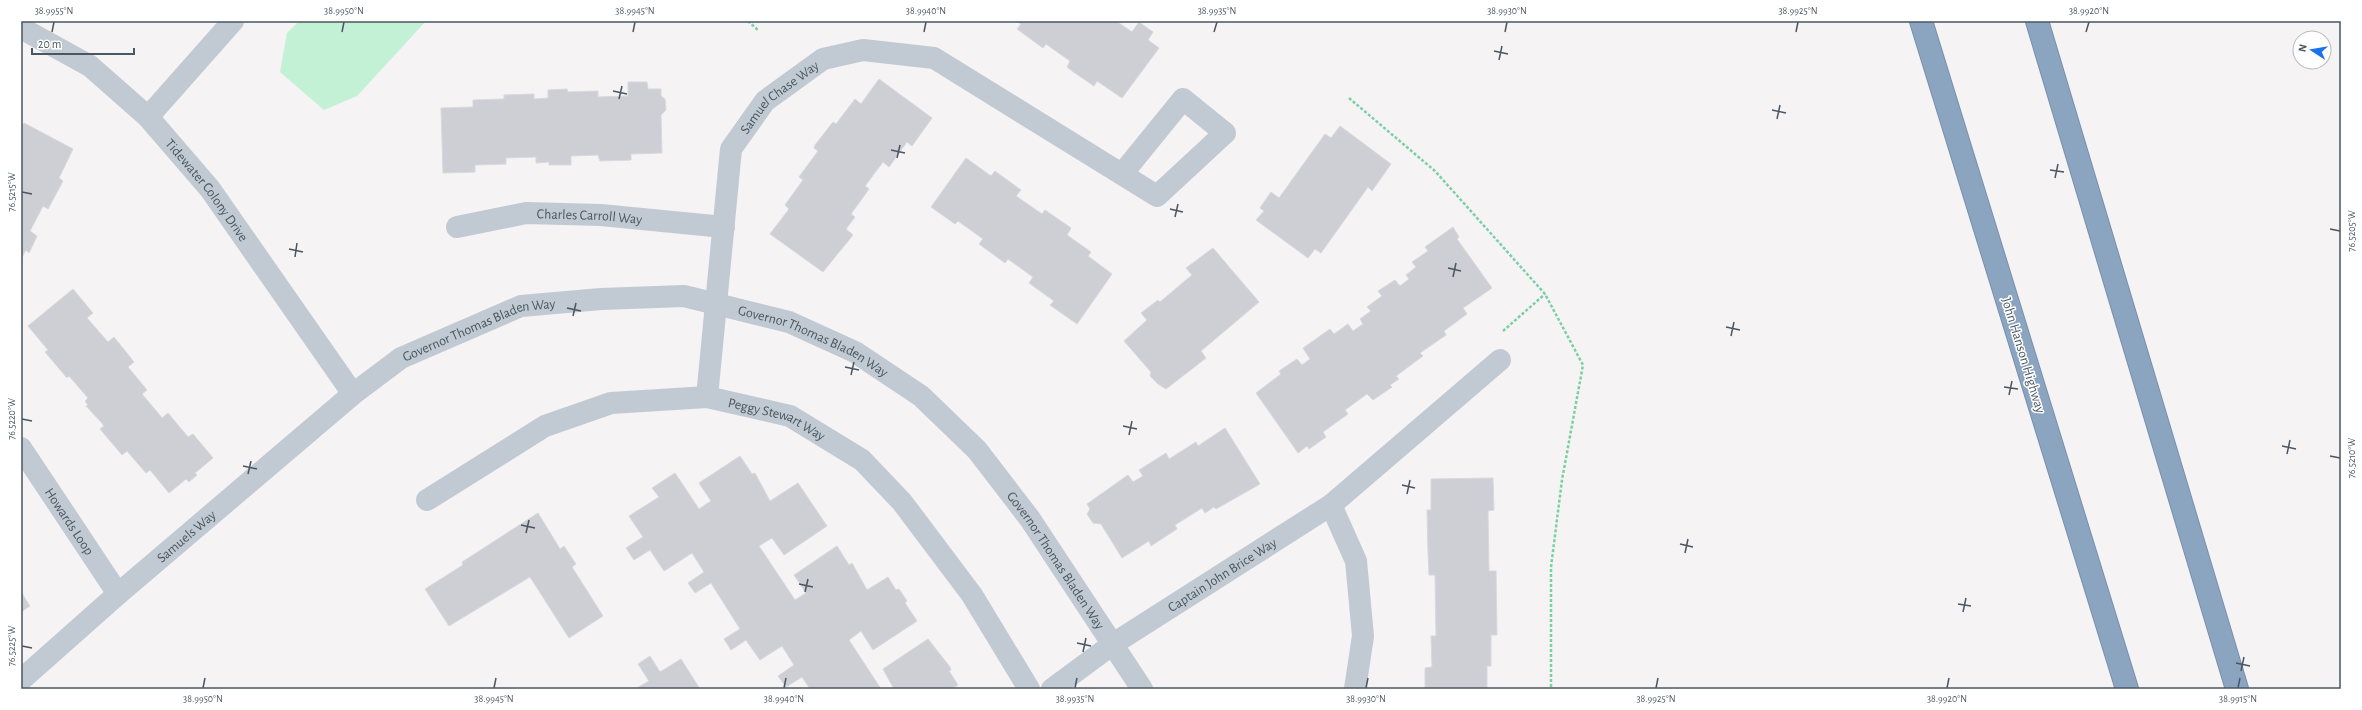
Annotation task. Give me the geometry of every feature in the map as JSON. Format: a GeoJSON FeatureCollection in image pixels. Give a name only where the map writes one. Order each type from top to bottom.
{"type":"FeatureCollection","features":[{"type":"Feature","properties":{"kind":"highway","name":"John Hanson Highway"},"geometry":{"type":"LineString","coordinates":[[1921,21],[2127,689]]}},
{"type":"Feature","properties":{"kind":"highway"},"geometry":{"type":"LineString","coordinates":[[2038,21],[2046,54],[2237,689]]}},
{"type":"Feature","properties":{"kind":"street"},"geometry":{"type":"LineString","coordinates":[[148,117],[233,21]]}},
{"type":"Feature","properties":{"kind":"street","name":"Tidewater Colony Drive"},"geometry":{"type":"LineString","coordinates":[[21,28],[90,66],[148,117],[210,189],[353,394]]}},
{"type":"Feature","properties":{"kind":"street","name":"Samuel Chase Way"},"geometry":{"type":"LineString","coordinates":[[707,397],[731,149],[765,101],[823,59],[863,50],[934,58],[1157,196],[1225,133],[1183,99],[1122,174]]}},
{"type":"Feature","properties":{"kind":"street","name":"Charles Carroll Way"},"geometry":{"type":"LineString","coordinates":[[457,227],[526,214],[601,214],[724,227]]}},
{"type":"Feature","properties":{"kind":"street","name":"Governor Thomas Bladen Way"},"geometry":{"type":"LineString","coordinates":[[353,394],[401,358],[521,306],[601,299],[684,296],[789,322],[855,352],[922,396],[977,450],[1030,519],[1142,689]]}},
{"type":"Feature","properties":{"kind":"street","name":"Captain John Brice Way"},"geometry":{"type":"LineString","coordinates":[[1052,689],[1113,644],[1331,505],[1500,360]]}},
{"type":"Feature","properties":{"kind":"street","name":"Samuels Way"},"geometry":{"type":"LineString","coordinates":[[21,680],[118,594],[353,394]]}},
{"type":"Feature","properties":{"kind":"street","name":"Peggy Stewart Way"},"geometry":{"type":"LineString","coordinates":[[427,500],[545,426],[611,403],[707,397],[790,416],[862,460],[902,502],[972,596],[1029,689]]}},
{"type":"Feature","properties":{"kind":"street","name":"Howards Loop"},"geometry":{"type":"LineString","coordinates":[[21,448],[118,594]]}},
{"type":"Feature","properties":{"kind":"street"},"geometry":{"type":"LineString","coordinates":[[1331,505],[1356,560],[1363,636],[1355,689]]}},
{"type":"Feature","properties":{"kind":"path"},"geometry":{"type":"LineString","coordinates":[[748,21],[759,31]]}},
{"type":"Feature","properties":{"kind":"path"},"geometry":{"type":"LineString","coordinates":[[1500,360],[1494,339],[1545,294]]}},
{"type":"Feature","properties":{"kind":"green space"},"geometry":{"type":"Polygon","coordinates":[[[299,21],[426,21],[357,96],[324,110],[280,72],[287,33],[299,21]]]}},
{"type":"Feature","properties":{"kind":"building"},"geometry":{"type":"Polygon","coordinates":[[[1016,21],[1116,21],[1132,32],[1139,22],[1153,32],[1148,40],[1159,48],[1122,98],[1097,81],[1094,86],[1072,71],[1067,67],[1070,61],[1046,44],[1043,48],[1017,29],[1021,24],[1016,21]]]}},
{"type":"Feature","properties":{"kind":"building"},"geometry":{"type":"Polygon","coordinates":[[[879,79],[932,118],[912,146],[907,142],[889,167],[883,162],[865,186],[869,189],[851,214],[855,217],[846,229],[853,235],[823,272],[770,234],[789,209],[785,205],[803,180],[799,177],[818,151],[814,148],[815,145],[833,122],[836,124],[855,99],[861,104],[879,79]]]}},
{"type":"Feature","properties":{"kind":"building"},"geometry":{"type":"Polygon","coordinates":[[[628,82],[647,82],[648,89],[661,89],[661,96],[665,99],[666,110],[661,115],[662,153],[631,154],[631,160],[600,161],[598,155],[571,156],[571,165],[549,165],[549,162],[536,163],[536,157],[506,158],[506,164],[475,165],[475,172],[443,173],[441,108],[473,107],[473,100],[504,99],[504,95],[534,94],[534,99],[548,98],[548,90],[567,89],[568,92],[598,91],[598,97],[628,96],[628,82]]]}},
{"type":"Feature","properties":{"kind":"building"},"geometry":{"type":"Polygon","coordinates":[[[24,123],[73,149],[59,178],[63,181],[48,209],[43,206],[30,231],[37,236],[29,253],[26,250],[21,259],[21,127],[24,123]]]}},
{"type":"Feature","properties":{"kind":"building"},"geometry":{"type":"Polygon","coordinates":[[[1340,126],[1391,164],[1372,191],[1368,187],[1321,253],[1315,249],[1308,258],[1256,220],[1264,211],[1260,208],[1271,192],[1279,198],[1325,134],[1331,138],[1340,126]]]}},
{"type":"Feature","properties":{"kind":"building"},"geometry":{"type":"Polygon","coordinates":[[[966,158],[991,176],[995,171],[1021,190],[1016,196],[1042,214],[1045,210],[1071,228],[1067,235],[1091,252],[1088,256],[1112,274],[1077,324],[1050,305],[1054,301],[1029,283],[1033,277],[1008,259],[1005,263],[979,244],[983,239],[958,221],[955,224],[931,207],[966,158]]]}},
{"type":"Feature","properties":{"kind":"building"},"geometry":{"type":"Polygon","coordinates":[[[1453,227],[1459,237],[1457,239],[1492,288],[1463,308],[1467,314],[1444,331],[1446,335],[1420,353],[1423,356],[1396,376],[1399,379],[1390,385],[1392,387],[1373,400],[1367,394],[1345,410],[1348,414],[1323,432],[1326,437],[1309,449],[1307,446],[1298,453],[1256,393],[1281,374],[1279,371],[1297,359],[1302,365],[1310,359],[1303,348],[1330,329],[1334,334],[1348,324],[1353,331],[1363,324],[1360,319],[1371,311],[1367,307],[1382,296],[1378,291],[1395,280],[1400,286],[1409,279],[1406,275],[1416,267],[1412,262],[1428,251],[1425,247],[1453,227]]]}},
{"type":"Feature","properties":{"kind":"building"},"geometry":{"type":"Polygon","coordinates":[[[1213,248],[1259,302],[1201,351],[1206,358],[1166,389],[1150,376],[1151,372],[1124,341],[1147,320],[1141,313],[1158,300],[1160,302],[1192,275],[1186,268],[1213,248]]]}},
{"type":"Feature","properties":{"kind":"building"},"geometry":{"type":"Polygon","coordinates":[[[73,289],[93,313],[87,318],[108,342],[114,337],[134,362],[128,367],[147,390],[142,394],[162,418],[168,413],[188,437],[193,434],[213,458],[195,473],[197,475],[189,482],[186,479],[169,493],[150,470],[146,473],[127,451],[122,455],[100,429],[104,426],[86,406],[88,405],[85,401],[88,398],[69,376],[67,378],[45,352],[48,350],[28,326],[73,289]]]}},
{"type":"Feature","properties":{"kind":"building"},"geometry":{"type":"Polygon","coordinates":[[[1225,428],[1260,484],[1216,509],[1214,507],[1205,513],[1202,508],[1175,525],[1177,529],[1151,546],[1149,541],[1122,558],[1101,524],[1093,523],[1087,514],[1090,509],[1087,504],[1128,475],[1133,482],[1143,476],[1139,470],[1166,453],[1169,459],[1196,442],[1198,446],[1225,428]]]}},
{"type":"Feature","properties":{"kind":"building"},"geometry":{"type":"Polygon","coordinates":[[[740,456],[752,474],[755,473],[770,501],[798,483],[827,526],[784,555],[772,538],[759,546],[795,600],[806,593],[794,575],[837,546],[849,565],[852,563],[867,590],[888,577],[896,590],[899,589],[907,601],[905,603],[917,621],[873,650],[861,631],[849,640],[881,689],[810,689],[802,677],[786,687],[778,676],[794,665],[782,646],[760,660],[746,640],[731,650],[724,639],[740,629],[711,583],[695,593],[688,583],[704,572],[692,553],[664,571],[650,550],[634,560],[626,548],[643,537],[629,516],[659,497],[652,488],[675,473],[699,509],[711,501],[699,483],[740,456]]]}},
{"type":"Feature","properties":{"kind":"building"},"geometry":{"type":"Polygon","coordinates":[[[1493,478],[1494,510],[1488,511],[1489,571],[1496,571],[1497,635],[1491,635],[1491,666],[1487,666],[1487,689],[1425,689],[1425,668],[1432,667],[1431,636],[1436,636],[1435,575],[1429,575],[1428,552],[1427,510],[1431,510],[1431,479],[1493,478]]]}},
{"type":"Feature","properties":{"kind":"building"},"geometry":{"type":"Polygon","coordinates":[[[538,513],[560,549],[564,546],[576,564],[572,567],[603,616],[569,638],[530,577],[449,626],[425,589],[463,565],[462,562],[538,513]]]}},
{"type":"Feature","properties":{"kind":"building"},"geometry":{"type":"Polygon","coordinates":[[[21,592],[30,606],[21,612],[21,592]]]}},
{"type":"Feature","properties":{"kind":"building"},"geometry":{"type":"Polygon","coordinates":[[[928,639],[950,667],[951,670],[949,671],[958,685],[950,689],[894,689],[883,669],[928,639]]]}},
{"type":"Feature","properties":{"kind":"building"},"geometry":{"type":"Polygon","coordinates":[[[650,656],[660,672],[681,659],[700,689],[635,689],[649,681],[638,664],[650,656]]]}}]}
